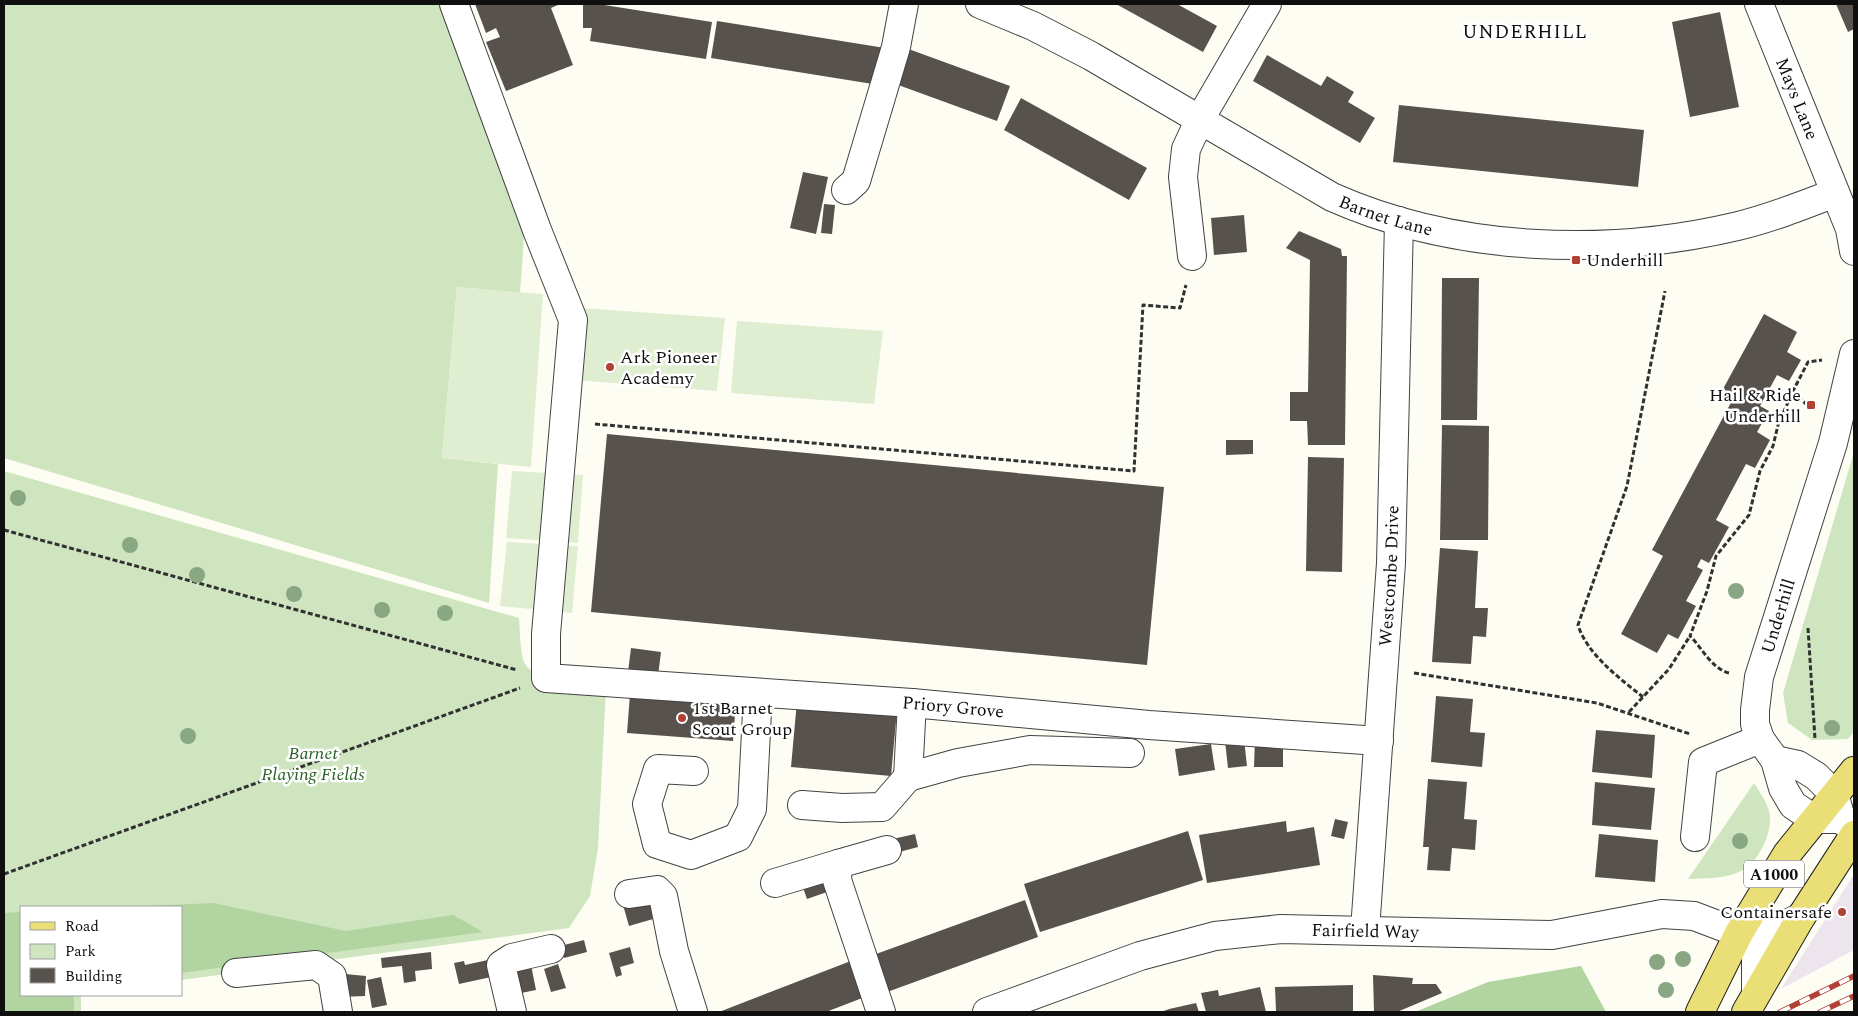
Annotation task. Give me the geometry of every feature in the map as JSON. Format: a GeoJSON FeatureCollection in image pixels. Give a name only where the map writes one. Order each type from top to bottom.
{"type":"FeatureCollection","features":[{"type":"Feature","properties":{"kind":"main road","name":"A1000"},"geometry":{"type":"LineString","coordinates":[[1751,1002],[1801,917],[1846,819],[1854,772]]}},
{"type":"Feature","properties":{"kind":"main road","name":"A1000"},"geometry":{"type":"LineString","coordinates":[[1700,1012],[1745,935],[1787,854],[1814,819],[1846,819]]}},
{"type":"Feature","properties":{"kind":"street"},"geometry":{"type":"LineString","coordinates":[[454,4],[537,230],[573,320],[546,634],[546,668]]}},
{"type":"Feature","properties":{"kind":"street"},"geometry":{"type":"LineString","coordinates":[[846,190],[856,181],[896,47],[904,4]]}},
{"type":"Feature","properties":{"kind":"street"},"geometry":{"type":"LineString","coordinates":[[1192,256],[1183,177],[1186,150],[1200,119],[1267,4]]}},
{"type":"Feature","properties":{"kind":"street","name":"Mays Lane"},"geometry":{"type":"LineString","coordinates":[[1759,4],[1836,193]]}},
{"type":"Feature","properties":{"kind":"street","name":"Barnet Lane"},"geometry":{"type":"LineString","coordinates":[[988,5],[1091,56],[1332,197],[1365,211],[1399,221],[1493,241],[1588,245],[1677,237],[1739,226],[1797,208],[1836,193]]}},
{"type":"Feature","properties":{"kind":"street"},"geometry":{"type":"LineString","coordinates":[[1836,193],[1850,229],[1854,251]]}},
{"type":"Feature","properties":{"kind":"street","name":"Westcombe Drive"},"geometry":{"type":"LineString","coordinates":[[1365,930],[1380,741],[1391,563],[1399,221]]}},
{"type":"Feature","properties":{"kind":"street","name":"Underhill"},"geometry":{"type":"LineString","coordinates":[[1814,819],[1793,805],[1782,788],[1768,749],[1755,724],[1756,696],[1759,677],[1833,443],[1854,354]]}},
{"type":"Feature","properties":{"kind":"street","name":"Priory Grove"},"geometry":{"type":"LineString","coordinates":[[546,668],[758,693],[912,703],[1149,725],[1380,741]]}},
{"type":"Feature","properties":{"kind":"street"},"geometry":{"type":"LineString","coordinates":[[694,771],[658,769],[647,804],[658,844],[691,855],[738,838],[752,809],[758,693]]}},
{"type":"Feature","properties":{"kind":"street"},"geometry":{"type":"LineString","coordinates":[[908,777],[912,703]]}},
{"type":"Feature","properties":{"kind":"street"},"geometry":{"type":"LineString","coordinates":[[1695,836],[1703,762],[1768,749],[1806,769],[1846,819]]}},
{"type":"Feature","properties":{"kind":"street"},"geometry":{"type":"LineString","coordinates":[[802,805],[842,808],[882,807],[908,777],[958,763],[1030,750],[1130,753]]}},
{"type":"Feature","properties":{"kind":"street"},"geometry":{"type":"LineString","coordinates":[[775,884],[887,850]]}},
{"type":"Feature","properties":{"kind":"street"},"geometry":{"type":"LineString","coordinates":[[838,864],[837,880],[881,1012]]}},
{"type":"Feature","properties":{"kind":"street"},"geometry":{"type":"LineString","coordinates":[[629,894],[657,890],[663,896],[674,951],[693,1012]]}},
{"type":"Feature","properties":{"kind":"street","name":"Fairfield Way"},"geometry":{"type":"LineString","coordinates":[[986,1012],[1140,956],[1214,936],[1281,928],[1552,935],[1662,914],[1694,916],[1745,935]]}},
{"type":"Feature","properties":{"kind":"street"},"geometry":{"type":"LineString","coordinates":[[1751,1002],[1756,952],[1745,935],[1772,932],[1801,917]]}},
{"type":"Feature","properties":{"kind":"street"},"geometry":{"type":"LineString","coordinates":[[512,1012],[501,965],[512,958],[551,949]]}},
{"type":"Feature","properties":{"kind":"street"},"geometry":{"type":"LineString","coordinates":[[236,973],[316,964],[332,976],[338,1012]]}},
{"type":"Feature","properties":{"kind":"path"},"geometry":{"type":"LineString","coordinates":[[592,424],[1134,471],[1143,305],[1180,308],[1192,256]]}},
{"type":"Feature","properties":{"kind":"path"},"geometry":{"type":"LineString","coordinates":[[1642,697],[1622,681],[1583,640],[1578,625],[1627,486],[1665,291]]}},
{"type":"Feature","properties":{"kind":"path"},"geometry":{"type":"LineString","coordinates":[[1629,712],[1669,669],[1690,636],[1707,591],[1716,556],[1749,515],[1760,471],[1773,446],[1778,425],[1793,391],[1808,362],[1825,360]]}},
{"type":"Feature","properties":{"kind":"path"},"geometry":{"type":"LineString","coordinates":[[1793,391],[1806,406],[1817,413]]}},
{"type":"Feature","properties":{"kind":"path"},"geometry":{"type":"LineString","coordinates":[[4,530],[546,668]]}},
{"type":"Feature","properties":{"kind":"path"},"geometry":{"type":"LineString","coordinates":[[1782,606],[1802,613],[1808,625],[1815,747]]}},
{"type":"Feature","properties":{"kind":"path"},"geometry":{"type":"LineString","coordinates":[[1690,636],[1701,647],[1711,662],[1721,670],[1730,673]]}},
{"type":"Feature","properties":{"kind":"path"},"geometry":{"type":"LineString","coordinates":[[4,874],[546,668]]}},
{"type":"Feature","properties":{"kind":"path"},"geometry":{"type":"LineString","coordinates":[[1385,669],[1597,703],[1629,712],[1686,734],[1696,733]]}},
{"type":"Feature","properties":{"kind":"shaded area","name":"Containersafe"},"geometry":{"type":"Polygon","coordinates":[[[1854,874],[1854,950],[1781,989],[1854,874]]]}},
{"type":"Feature","properties":{"kind":"green space"},"geometry":{"type":"Polygon","coordinates":[[[4,4],[449,4],[525,223],[520,293],[457,287],[442,458],[498,464],[489,603],[4,458],[4,4]]]}},
{"type":"Feature","properties":{"kind":"green space"},"geometry":{"type":"Polygon","coordinates":[[[457,287],[543,294],[531,467],[442,458],[457,287]]]}},
{"type":"Feature","properties":{"kind":"green space"},"geometry":{"type":"Polygon","coordinates":[[[581,308],[725,318],[717,391],[574,380],[581,308]]]}},
{"type":"Feature","properties":{"kind":"green space"},"geometry":{"type":"Polygon","coordinates":[[[737,321],[883,331],[874,404],[731,393],[737,321]]]}},
{"type":"Feature","properties":{"kind":"green space"},"geometry":{"type":"Polygon","coordinates":[[[1854,452],[1854,732],[1848,739],[1812,740],[1788,723],[1783,693],[1854,452]]]}},
{"type":"Feature","properties":{"kind":"green space","name":"Barnet Playing Fields"},"geometry":{"type":"Polygon","coordinates":[[[4,471],[519,618],[522,655],[525,664],[531,670],[550,679],[574,685],[606,689],[598,848],[590,896],[569,928],[182,980],[182,906],[20,906],[20,996],[81,996],[81,1012],[4,1012],[4,471]]]}},
{"type":"Feature","properties":{"kind":"green space"},"geometry":{"type":"Polygon","coordinates":[[[512,471],[583,475],[578,543],[506,538],[512,471]]]}},
{"type":"Feature","properties":{"kind":"green space"},"geometry":{"type":"Polygon","coordinates":[[[507,542],[578,546],[572,613],[500,606],[507,542]]]}},
{"type":"Feature","properties":{"kind":"green space"},"geometry":{"type":"Polygon","coordinates":[[[1754,783],[1766,804],[1770,819],[1764,845],[1754,861],[1748,867],[1735,874],[1715,878],[1688,879],[1754,783]]]}},
{"type":"Feature","properties":{"kind":"green space"},"geometry":{"type":"Polygon","coordinates":[[[213,903],[346,931],[453,915],[483,932],[182,973],[182,906],[150,906],[213,903]]]}},
{"type":"Feature","properties":{"kind":"green space"},"geometry":{"type":"Polygon","coordinates":[[[20,912],[20,996],[74,996],[74,1012],[4,1012],[4,913],[20,912]]]}},
{"type":"Feature","properties":{"kind":"green space"},"geometry":{"type":"Polygon","coordinates":[[[1581,966],[1606,1012],[1415,1012],[1488,982],[1581,966]]]}},
{"type":"Feature","properties":{"kind":"building"},"geometry":{"type":"Polygon","coordinates":[[[475,4],[560,4],[551,8],[573,65],[506,91],[486,42],[500,37],[496,28],[486,33],[475,4]]]}},
{"type":"Feature","properties":{"kind":"building"},"geometry":{"type":"Polygon","coordinates":[[[583,4],[598,4],[712,22],[706,59],[590,41],[592,28],[583,28],[583,4]]]}},
{"type":"Feature","properties":{"kind":"building"},"geometry":{"type":"Polygon","coordinates":[[[1116,4],[1177,4],[1217,26],[1203,52],[1116,4]]]}},
{"type":"Feature","properties":{"kind":"building"},"geometry":{"type":"Polygon","coordinates":[[[1836,4],[1854,4],[1854,29],[1848,32],[1836,4]]]}},
{"type":"Feature","properties":{"kind":"building"},"geometry":{"type":"Polygon","coordinates":[[[1720,12],[1739,107],[1690,117],[1672,22],[1720,12]]]}},
{"type":"Feature","properties":{"kind":"building"},"geometry":{"type":"Polygon","coordinates":[[[717,21],[885,48],[879,85],[711,58],[717,21]]]}},
{"type":"Feature","properties":{"kind":"building"},"geometry":{"type":"Polygon","coordinates":[[[903,47],[1010,86],[997,121],[890,82],[903,47]]]}},
{"type":"Feature","properties":{"kind":"building"},"geometry":{"type":"Polygon","coordinates":[[[1267,55],[1321,86],[1327,76],[1354,92],[1348,102],[1375,118],[1360,143],[1253,81],[1267,55]]]}},
{"type":"Feature","properties":{"kind":"building"},"geometry":{"type":"Polygon","coordinates":[[[1021,98],[1147,168],[1129,200],[1004,130],[1021,98]]]}},
{"type":"Feature","properties":{"kind":"building"},"geometry":{"type":"Polygon","coordinates":[[[1399,105],[1644,130],[1638,187],[1393,162],[1399,105]]]}},
{"type":"Feature","properties":{"kind":"building"},"geometry":{"type":"Polygon","coordinates":[[[803,172],[828,177],[816,234],[790,228],[803,172]]]}},
{"type":"Feature","properties":{"kind":"building"},"geometry":{"type":"Polygon","coordinates":[[[824,204],[835,205],[832,234],[821,233],[824,204]]]}},
{"type":"Feature","properties":{"kind":"building"},"geometry":{"type":"Polygon","coordinates":[[[1244,215],[1247,252],[1214,255],[1211,218],[1244,215]]]}},
{"type":"Feature","properties":{"kind":"building"},"geometry":{"type":"Polygon","coordinates":[[[1299,231],[1341,249],[1342,256],[1347,256],[1345,445],[1308,445],[1307,421],[1290,421],[1290,392],[1308,392],[1310,260],[1286,248],[1299,231]]]}},
{"type":"Feature","properties":{"kind":"building"},"geometry":{"type":"Polygon","coordinates":[[[1442,278],[1479,278],[1477,420],[1441,420],[1442,278]]]}},
{"type":"Feature","properties":{"kind":"building"},"geometry":{"type":"Polygon","coordinates":[[[1764,314],[1797,332],[1787,352],[1801,360],[1789,381],[1777,375],[1760,406],[1769,411],[1757,432],[1770,440],[1755,468],[1746,464],[1716,520],[1729,527],[1709,563],[1701,559],[1697,567],[1703,570],[1686,601],[1696,606],[1678,639],[1668,634],[1657,653],[1621,634],[1663,556],[1652,550],[1735,395],[1723,389],[1764,314]]]}},
{"type":"Feature","properties":{"kind":"building"},"geometry":{"type":"Polygon","coordinates":[[[1442,425],[1489,426],[1488,540],[1440,540],[1442,425]]]}},
{"type":"Feature","properties":{"kind":"building"},"geometry":{"type":"Polygon","coordinates":[[[607,434],[1164,487],[1147,665],[591,612],[607,434]]]}},
{"type":"Feature","properties":{"kind":"building"},"geometry":{"type":"Polygon","coordinates":[[[1226,440],[1253,440],[1253,454],[1226,455],[1226,440]]]}},
{"type":"Feature","properties":{"kind":"building"},"geometry":{"type":"Polygon","coordinates":[[[1308,457],[1344,458],[1342,572],[1306,571],[1308,457]]]}},
{"type":"Feature","properties":{"kind":"building"},"geometry":{"type":"Polygon","coordinates":[[[1440,548],[1478,551],[1475,608],[1488,608],[1486,637],[1473,636],[1471,664],[1432,662],[1440,548]]]}},
{"type":"Feature","properties":{"kind":"building"},"geometry":{"type":"Polygon","coordinates":[[[631,648],[661,652],[658,676],[628,672],[631,648]]]}},
{"type":"Feature","properties":{"kind":"building","name":"1st Barnet Scout Group"},"geometry":{"type":"Polygon","coordinates":[[[630,694],[736,702],[733,741],[627,733],[630,694]]]}},
{"type":"Feature","properties":{"kind":"building"},"geometry":{"type":"Polygon","coordinates":[[[1436,696],[1473,699],[1470,732],[1485,733],[1482,767],[1431,762],[1436,696]]]}},
{"type":"Feature","properties":{"kind":"building"},"geometry":{"type":"Polygon","coordinates":[[[797,701],[897,710],[891,776],[791,767],[797,701]]]}},
{"type":"Feature","properties":{"kind":"building"},"geometry":{"type":"Polygon","coordinates":[[[1596,730],[1655,735],[1652,778],[1592,772],[1596,730]]]}},
{"type":"Feature","properties":{"kind":"building"},"geometry":{"type":"Polygon","coordinates":[[[1255,738],[1283,739],[1283,767],[1254,767],[1255,738]]]}},
{"type":"Feature","properties":{"kind":"building"},"geometry":{"type":"Polygon","coordinates":[[[1244,739],[1247,766],[1228,768],[1225,741],[1244,739]]]}},
{"type":"Feature","properties":{"kind":"building"},"geometry":{"type":"Polygon","coordinates":[[[1211,744],[1215,770],[1179,776],[1175,749],[1211,744]]]}},
{"type":"Feature","properties":{"kind":"building"},"geometry":{"type":"Polygon","coordinates":[[[1428,779],[1467,782],[1464,819],[1477,820],[1475,850],[1452,848],[1450,871],[1427,870],[1429,847],[1423,847],[1428,779]]]}},
{"type":"Feature","properties":{"kind":"building"},"geometry":{"type":"Polygon","coordinates":[[[1595,782],[1655,788],[1651,830],[1592,825],[1595,782]]]}},
{"type":"Feature","properties":{"kind":"building"},"geometry":{"type":"Polygon","coordinates":[[[1335,819],[1348,822],[1344,839],[1331,836],[1335,819]]]}},
{"type":"Feature","properties":{"kind":"building"},"geometry":{"type":"Polygon","coordinates":[[[1286,821],[1287,832],[1314,827],[1320,865],[1207,883],[1199,835],[1286,821]]]}},
{"type":"Feature","properties":{"kind":"building"},"geometry":{"type":"Polygon","coordinates":[[[1188,831],[1203,880],[1040,932],[1024,884],[1188,831]]]}},
{"type":"Feature","properties":{"kind":"building"},"geometry":{"type":"Polygon","coordinates":[[[915,834],[918,847],[892,854],[888,840],[915,834]]]}},
{"type":"Feature","properties":{"kind":"building"},"geometry":{"type":"Polygon","coordinates":[[[1599,834],[1658,840],[1655,882],[1595,877],[1599,834]]]}},
{"type":"Feature","properties":{"kind":"building"},"geometry":{"type":"Polygon","coordinates":[[[821,878],[827,892],[807,899],[802,885],[821,878]]]}},
{"type":"Feature","properties":{"kind":"building"},"geometry":{"type":"Polygon","coordinates":[[[654,896],[660,917],[629,926],[623,905],[654,896]]]}},
{"type":"Feature","properties":{"kind":"building"},"geometry":{"type":"Polygon","coordinates":[[[1025,900],[1038,937],[879,995],[865,958],[1025,900]]]}},
{"type":"Feature","properties":{"kind":"building"},"geometry":{"type":"Polygon","coordinates":[[[584,940],[587,952],[564,958],[560,946],[584,940]]]}},
{"type":"Feature","properties":{"kind":"building"},"geometry":{"type":"Polygon","coordinates":[[[630,947],[634,963],[620,967],[622,975],[616,977],[609,953],[630,947]]]}},
{"type":"Feature","properties":{"kind":"building"},"geometry":{"type":"Polygon","coordinates":[[[431,952],[432,969],[415,971],[416,981],[404,983],[402,966],[382,968],[381,958],[431,952]]]}},
{"type":"Feature","properties":{"kind":"building"},"geometry":{"type":"Polygon","coordinates":[[[856,959],[870,995],[826,1012],[719,1012],[856,959]]]}},
{"type":"Feature","properties":{"kind":"building"},"geometry":{"type":"Polygon","coordinates":[[[488,960],[491,977],[459,984],[454,963],[464,961],[465,965],[488,960]]]}},
{"type":"Feature","properties":{"kind":"building"},"geometry":{"type":"Polygon","coordinates":[[[558,964],[566,988],[551,992],[544,969],[558,964]]]}},
{"type":"Feature","properties":{"kind":"building"},"geometry":{"type":"Polygon","coordinates":[[[531,965],[536,990],[511,995],[506,971],[531,965]]]}},
{"type":"Feature","properties":{"kind":"building"},"geometry":{"type":"Polygon","coordinates":[[[345,974],[366,976],[365,996],[339,997],[345,974]]]}},
{"type":"Feature","properties":{"kind":"building"},"geometry":{"type":"Polygon","coordinates":[[[1373,975],[1413,978],[1412,984],[1436,984],[1442,993],[1397,1012],[1374,1012],[1373,975]]]}},
{"type":"Feature","properties":{"kind":"building"},"geometry":{"type":"Polygon","coordinates":[[[381,977],[387,1005],[372,1008],[367,980],[381,977]]]}},
{"type":"Feature","properties":{"kind":"building"},"geometry":{"type":"Polygon","coordinates":[[[1353,985],[1353,1011],[1276,1011],[1275,987],[1353,985]]]}},
{"type":"Feature","properties":{"kind":"building"},"geometry":{"type":"Polygon","coordinates":[[[1260,987],[1266,1012],[1206,1012],[1201,993],[1218,990],[1219,996],[1260,987]]]}},
{"type":"Feature","properties":{"kind":"building"},"geometry":{"type":"Polygon","coordinates":[[[1196,1003],[1199,1012],[1161,1012],[1169,1009],[1196,1003]]]}},
{"type":"Feature","properties":{"kind":"railway"},"geometry":{"type":"LineString","coordinates":[[1780,1012],[1854,976]]}},
{"type":"Feature","properties":{"kind":"railway"},"geometry":{"type":"LineString","coordinates":[[1820,1012],[1854,996]]}},
{"type":"Feature","properties":{"kind":"place","name":"Underhill"},"geometry":{"type":"Point","coordinates":[1576,260]}},
{"type":"Feature","properties":{"kind":"place","name":"Ark Pioneer Academy"},"geometry":{"type":"Point","coordinates":[610,367]}},
{"type":"Feature","properties":{"kind":"place","name":"Hail & Ride Underhill"},"geometry":{"type":"Point","coordinates":[1811,405]}},
{"type":"Feature","properties":{"kind":"place","name":"1st Barnet Scout Group"},"geometry":{"type":"Point","coordinates":[682,718]}},
{"type":"Feature","properties":{"kind":"place","name":"Containersafe"},"geometry":{"type":"Point","coordinates":[1842,912]}},
{"type":"Feature","properties":{"kind":"district","name":"UNDERHILL"},"geometry":{"type":"Point","coordinates":[1525,31]}}]}
